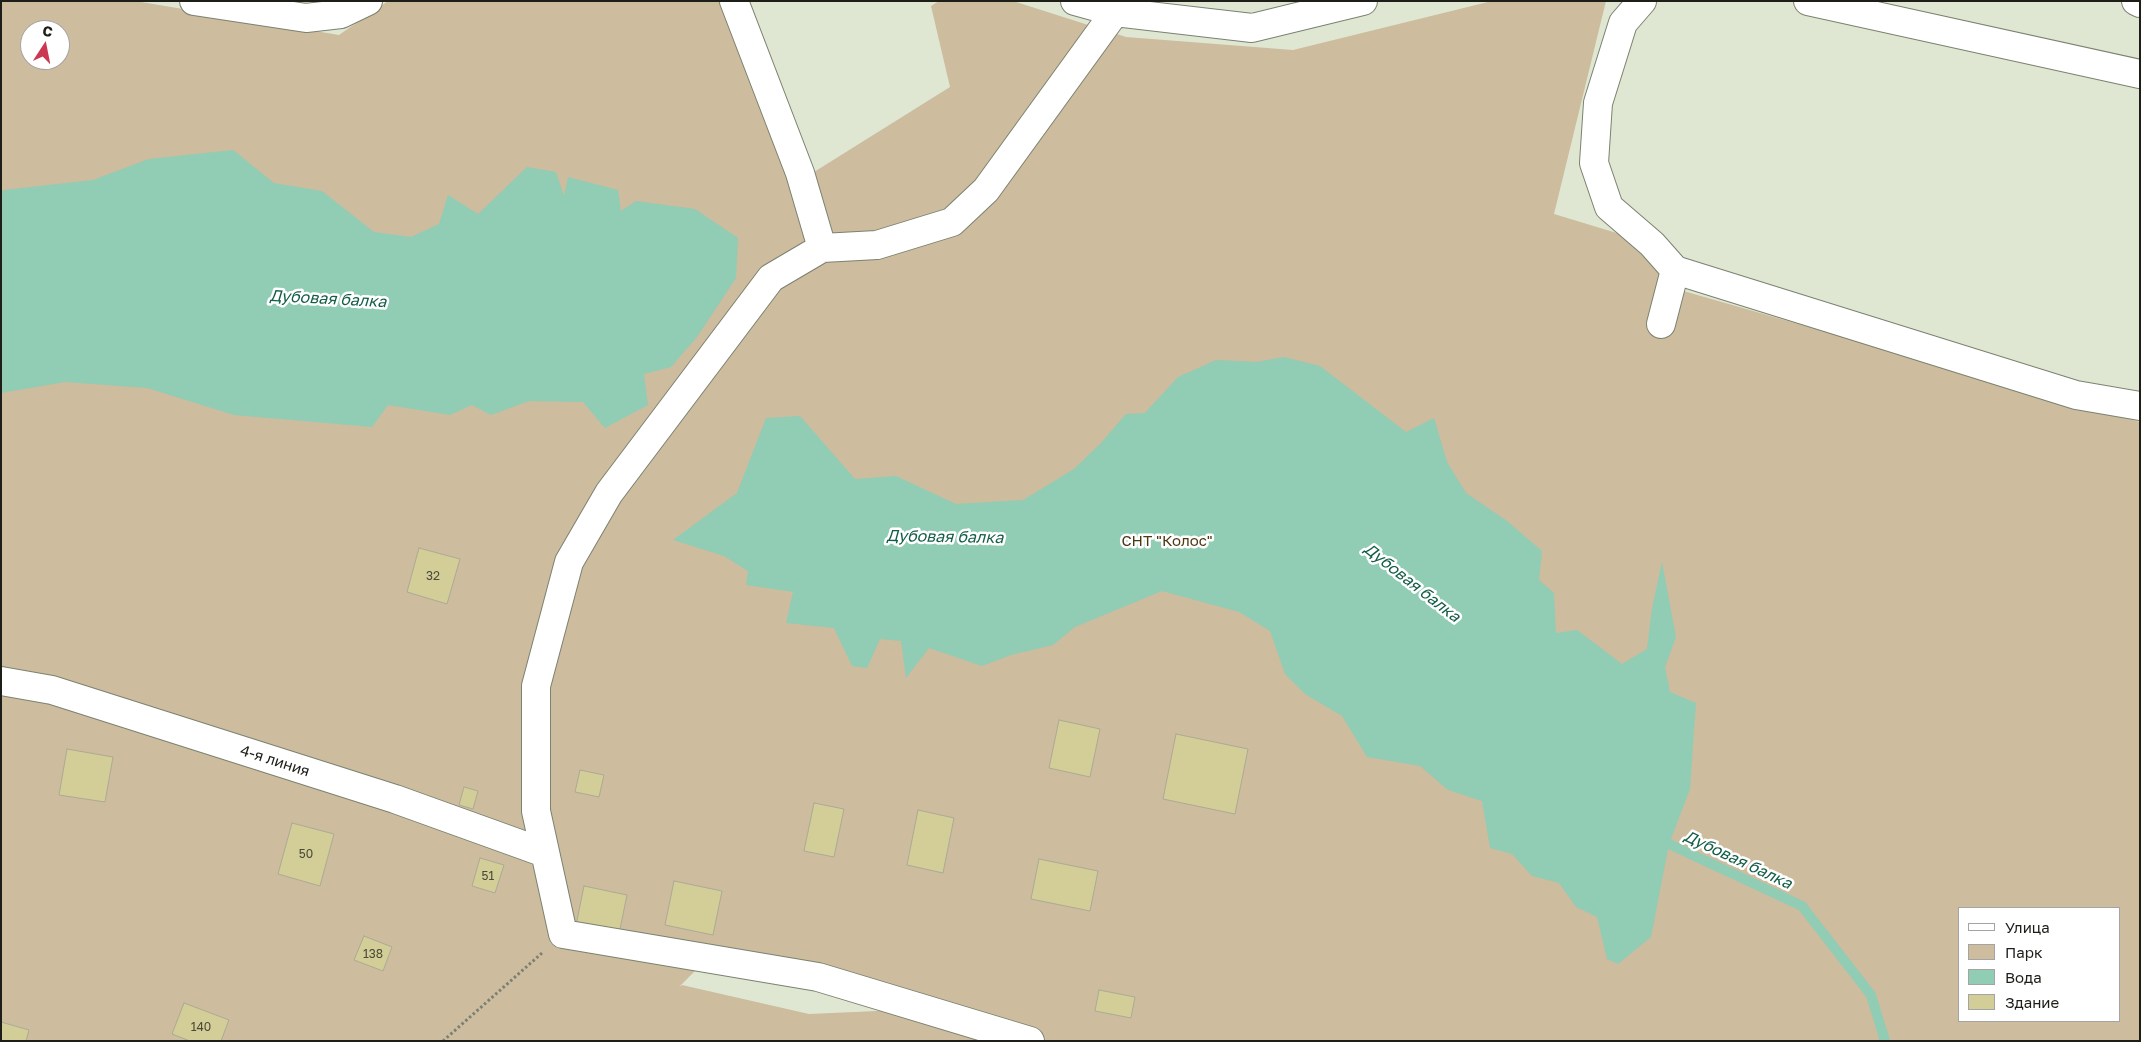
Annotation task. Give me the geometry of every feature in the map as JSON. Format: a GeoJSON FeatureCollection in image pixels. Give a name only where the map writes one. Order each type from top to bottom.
{"type":"FeatureCollection","features":[{"type":"Feature","properties":{"kind":"street"},"geometry":{"type":"LineString","coordinates":[[194,1],[306,18],[341,14],[368,1]]}},
{"type":"Feature","properties":{"kind":"street"},"geometry":{"type":"LineString","coordinates":[[734,1],[800,173],[822,248]]}},
{"type":"Feature","properties":{"kind":"street"},"geometry":{"type":"LineString","coordinates":[[1076,1],[1114,12],[1252,28],[1363,1]]}},
{"type":"Feature","properties":{"kind":"street"},"geometry":{"type":"LineString","coordinates":[[1642,1],[1623,23],[1598,103],[1594,163],[1609,206],[1652,244],[1674,270],[2076,395],[2140,406]]}},
{"type":"Feature","properties":{"kind":"street"},"geometry":{"type":"LineString","coordinates":[[1808,1],[2140,74]]}},
{"type":"Feature","properties":{"kind":"street"},"geometry":{"type":"LineString","coordinates":[[2136,1],[2140,2]]}},
{"type":"Feature","properties":{"kind":"street"},"geometry":{"type":"LineString","coordinates":[[1030,1041],[818,977],[563,934],[536,811],[536,686],[569,562],[609,493],[771,278],[822,248],[877,246],[952,222],[986,190],[1114,12]]}},
{"type":"Feature","properties":{"kind":"street"},"geometry":{"type":"LineString","coordinates":[[1661,324],[1674,270]]}},
{"type":"Feature","properties":{"kind":"street","name":"4-я линия"},"geometry":{"type":"LineString","coordinates":[[1,682],[52,690],[395,799],[546,853]]}},
{"type":"Feature","properties":{"kind":"path"},"geometry":{"type":"LineString","coordinates":[[443,1041],[563,934]]}},
{"type":"Feature","properties":{"kind":"green space","name":"СНТ \"Колос\""},"geometry":{"type":"Polygon","coordinates":[[[1,1],[135,1],[339,35],[388,1],[723,1],[790,187],[950,87],[931,6],[939,1],[1013,1],[1126,37],[1293,50],[1492,1],[1606,1],[1554,214],[1620,234],[1680,290],[2140,422],[2140,1041],[1005,1041],[719,947],[679,987],[682,985],[809,1014],[899,1010],[1004,1041],[1,1041],[1,1]]]}},
{"type":"Feature","properties":{"kind":"water"},"geometry":{"type":"Polygon","coordinates":[[[233,150],[274,183],[322,191],[374,232],[411,237],[439,224],[448,195],[478,214],[527,167],[556,172],[564,196],[568,177],[618,190],[621,211],[636,201],[695,209],[738,238],[736,278],[697,337],[671,367],[644,374],[648,405],[605,428],[583,402],[529,401],[491,415],[472,405],[450,415],[388,405],[372,427],[234,415],[147,388],[65,382],[1,393],[1,192],[4,190],[93,180],[149,159],[233,150]]]}},
{"type":"Feature","properties":{"kind":"water"},"geometry":{"type":"Polygon","coordinates":[[[1284,357],[1320,366],[1406,432],[1434,418],[1447,462],[1466,493],[1507,521],[1542,551],[1539,580],[1554,593],[1556,633],[1577,630],[1622,664],[1647,649],[1652,608],[1662,562],[1676,637],[1665,667],[1670,692],[1696,703],[1690,789],[1669,844],[1651,937],[1618,964],[1607,959],[1597,917],[1576,907],[1559,883],[1532,876],[1512,854],[1490,848],[1482,801],[1448,790],[1420,766],[1367,757],[1342,716],[1305,694],[1285,674],[1270,631],[1239,612],[1162,591],[1075,627],[1053,645],[1011,655],[982,666],[929,648],[906,678],[901,641],[880,639],[867,668],[852,666],[834,628],[786,623],[793,592],[746,585],[748,571],[724,556],[673,540],[737,493],[766,418],[800,416],[855,479],[896,476],[956,504],[1023,500],[1074,469],[1101,443],[1126,414],[1145,413],[1178,377],[1216,360],[1256,362],[1284,357]]]}},
{"type":"Feature","properties":{"kind":"building"},"geometry":{"type":"Polygon","coordinates":[[[419,548],[460,559],[447,604],[407,592],[419,548]]]}},
{"type":"Feature","properties":{"kind":"building"},"geometry":{"type":"Polygon","coordinates":[[[1059,720],[1100,729],[1090,777],[1049,768],[1059,720]]]}},
{"type":"Feature","properties":{"kind":"building"},"geometry":{"type":"Polygon","coordinates":[[[1176,734],[1248,749],[1235,814],[1163,799],[1176,734]]]}},
{"type":"Feature","properties":{"kind":"building"},"geometry":{"type":"Polygon","coordinates":[[[67,749],[113,757],[105,802],[59,795],[67,749]]]}},
{"type":"Feature","properties":{"kind":"building"},"geometry":{"type":"Polygon","coordinates":[[[580,770],[604,775],[599,797],[575,792],[580,770]]]}},
{"type":"Feature","properties":{"kind":"building"},"geometry":{"type":"Polygon","coordinates":[[[464,787],[478,791],[473,809],[459,805],[464,787]]]}},
{"type":"Feature","properties":{"kind":"building"},"geometry":{"type":"Polygon","coordinates":[[[814,803],[844,809],[834,857],[804,851],[814,803]]]}},
{"type":"Feature","properties":{"kind":"building"},"geometry":{"type":"Polygon","coordinates":[[[918,810],[954,818],[943,873],[907,865],[918,810]]]}},
{"type":"Feature","properties":{"kind":"building"},"geometry":{"type":"Polygon","coordinates":[[[292,823],[334,834],[320,886],[278,874],[292,823]]]}},
{"type":"Feature","properties":{"kind":"building"},"geometry":{"type":"Polygon","coordinates":[[[480,858],[504,865],[495,893],[472,886],[480,858]]]}},
{"type":"Feature","properties":{"kind":"building"},"geometry":{"type":"Polygon","coordinates":[[[1039,859],[1098,871],[1090,911],[1031,899],[1039,859]]]}},
{"type":"Feature","properties":{"kind":"building"},"geometry":{"type":"Polygon","coordinates":[[[674,881],[722,891],[713,935],[665,925],[674,881]]]}},
{"type":"Feature","properties":{"kind":"building"},"geometry":{"type":"Polygon","coordinates":[[[584,886],[627,895],[618,939],[575,930],[584,886]]]}},
{"type":"Feature","properties":{"kind":"building"},"geometry":{"type":"Polygon","coordinates":[[[364,936],[392,947],[383,971],[354,960],[364,936]]]}},
{"type":"Feature","properties":{"kind":"building"},"geometry":{"type":"Polygon","coordinates":[[[1099,990],[1135,997],[1131,1018],[1095,1011],[1099,990]]]}},
{"type":"Feature","properties":{"kind":"building"},"geometry":{"type":"Polygon","coordinates":[[[184,1003],[229,1020],[221,1041],[190,1041],[172,1034],[184,1003]]]}},
{"type":"Feature","properties":{"kind":"building"},"geometry":{"type":"Polygon","coordinates":[[[1,1022],[29,1030],[26,1041],[1,1041],[1,1022]]]}},
{"type":"Feature","properties":{"kind":"waterway","name":"Дубовая балка"},"geometry":{"type":"LineString","coordinates":[[1660,835],[1669,844],[1802,906],[1871,995],[1885,1041]]}}]}
